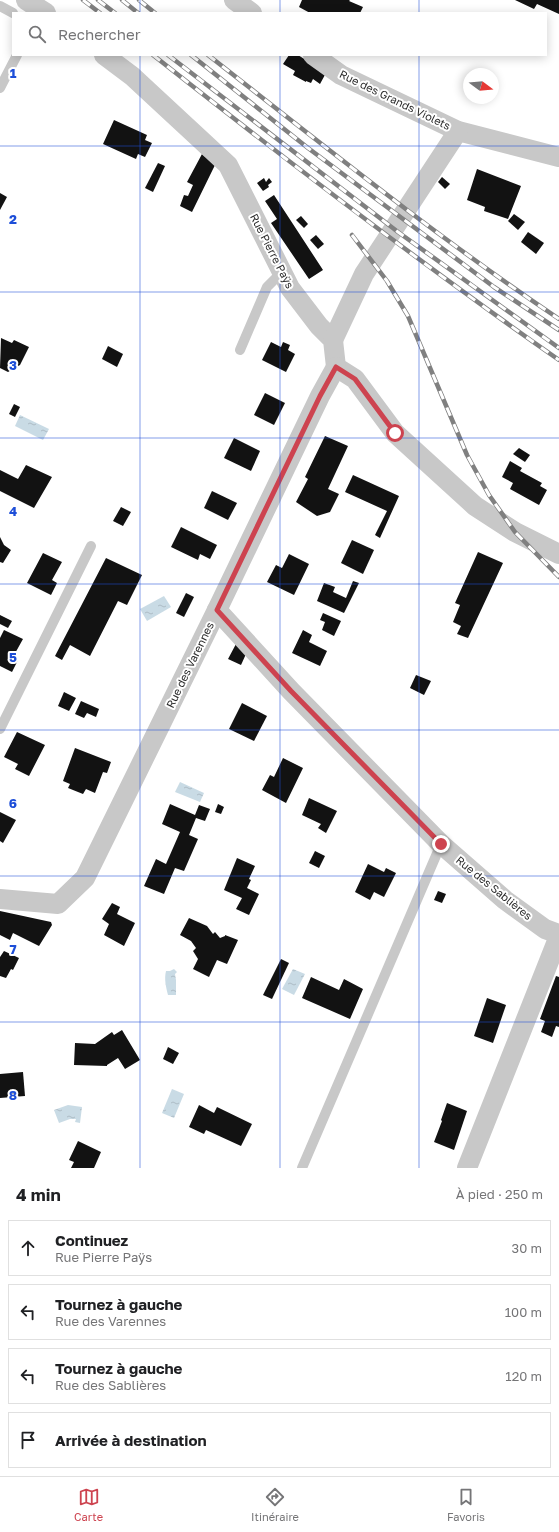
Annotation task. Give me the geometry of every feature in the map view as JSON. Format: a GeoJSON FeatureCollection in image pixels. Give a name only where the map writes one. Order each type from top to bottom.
{"type":"FeatureCollection","features":[{"type":"Feature","properties":{"kind":"street"},"geometry":{"type":"LineString","coordinates":[[26,0],[44,12]]}},
{"type":"Feature","properties":{"kind":"street"},"geometry":{"type":"LineString","coordinates":[[234,0],[251,12]]}},
{"type":"Feature","properties":{"kind":"street","name":"Rue Pierre Paÿs"},"geometry":{"type":"LineString","coordinates":[[105,56],[132,76],[228,165],[290,288],[319,326],[333,340]]}},
{"type":"Feature","properties":{"kind":"street","name":"Rue des Grands Violets"},"geometry":{"type":"LineString","coordinates":[[314,56],[341,75],[458,131],[559,157]]}},
{"type":"Feature","properties":{"kind":"street"},"geometry":{"type":"LineString","coordinates":[[458,131],[364,274],[333,340],[336,367],[355,379],[395,433],[475,506],[516,532],[559,554]]}},
{"type":"Feature","properties":{"kind":"street","name":"Rue des Varennes"},"geometry":{"type":"LineString","coordinates":[[0,900],[58,904],[85,878],[217,610],[320,396],[336,367]]}},
{"type":"Feature","properties":{"kind":"street","name":"Rue des Sablières"},"geometry":{"type":"LineString","coordinates":[[217,610],[291,691],[441,844],[505,900],[545,929],[559,935]]}},
{"type":"Feature","properties":{"kind":"street"},"geometry":{"type":"LineString","coordinates":[[467,1168],[559,935]]}},
{"type":"Feature","properties":{"kind":"lane"},"geometry":{"type":"LineString","coordinates":[[0,6],[12,12]]}},
{"type":"Feature","properties":{"kind":"lane"},"geometry":{"type":"LineString","coordinates":[[0,88],[16,56]]}},
{"type":"Feature","properties":{"kind":"lane"},"geometry":{"type":"LineString","coordinates":[[240,350],[267,287],[282,272]]}},
{"type":"Feature","properties":{"kind":"lane"},"geometry":{"type":"LineString","coordinates":[[0,729],[91,546]]}},
{"type":"Feature","properties":{"kind":"lane"},"geometry":{"type":"LineString","coordinates":[[302,1168],[441,844]]}},
{"type":"Feature","properties":{"kind":"water"},"geometry":{"type":"Polygon","coordinates":[[[20,415],[49,429],[43,440],[15,426],[20,415]]]}},
{"type":"Feature","properties":{"kind":"water"},"geometry":{"type":"Polygon","coordinates":[[[164,596],[171,607],[147,621],[140,609],[164,596]]]}},
{"type":"Feature","properties":{"kind":"water"},"geometry":{"type":"Polygon","coordinates":[[[180,782],[204,793],[200,802],[175,792],[180,782]]]}},
{"type":"Feature","properties":{"kind":"water"},"geometry":{"type":"Polygon","coordinates":[[[174,969],[177,972],[175,974],[176,995],[168,995],[165,974],[166,971],[174,969]]]}},
{"type":"Feature","properties":{"kind":"water"},"geometry":{"type":"Polygon","coordinates":[[[293,969],[305,974],[294,995],[282,989],[293,969]]]}},
{"type":"Feature","properties":{"kind":"water"},"geometry":{"type":"Polygon","coordinates":[[[172,1089],[184,1094],[174,1118],[162,1113],[172,1089]]]}},
{"type":"Feature","properties":{"kind":"water"},"geometry":{"type":"Polygon","coordinates":[[[68,1105],[82,1107],[80,1123],[75,1122],[76,1119],[70,1119],[59,1123],[54,1110],[68,1105]]]}},
{"type":"Feature","properties":{"kind":"building"},"geometry":{"type":"Polygon","coordinates":[[[302,0],[350,0],[349,1],[363,7],[360,12],[308,12],[299,7],[302,0]]]}},
{"type":"Feature","properties":{"kind":"building"},"geometry":{"type":"Polygon","coordinates":[[[515,0],[559,0],[559,14],[537,4],[534,9],[515,0]]]}},
{"type":"Feature","properties":{"kind":"building"},"geometry":{"type":"Polygon","coordinates":[[[288,56],[300,56],[326,73],[320,84],[313,79],[311,83],[306,82],[293,75],[295,71],[283,64],[288,56]]]}},
{"type":"Feature","properties":{"kind":"building"},"geometry":{"type":"Polygon","coordinates":[[[114,120],[147,135],[145,140],[152,143],[145,157],[138,154],[136,159],[103,144],[114,120]]]}},
{"type":"Feature","properties":{"kind":"building"},"geometry":{"type":"Polygon","coordinates":[[[202,154],[215,165],[192,212],[180,206],[184,195],[188,196],[193,185],[187,182],[202,154]]]}},
{"type":"Feature","properties":{"kind":"building"},"geometry":{"type":"Polygon","coordinates":[[[158,163],[165,166],[153,192],[145,188],[158,163]]]}},
{"type":"Feature","properties":{"kind":"building"},"geometry":{"type":"Polygon","coordinates":[[[477,169],[521,186],[508,219],[484,211],[485,207],[467,200],[477,169]]]}},
{"type":"Feature","properties":{"kind":"building"},"geometry":{"type":"Polygon","coordinates":[[[442,177],[450,184],[445,189],[438,182],[442,177]]]}},
{"type":"Feature","properties":{"kind":"building"},"geometry":{"type":"Polygon","coordinates":[[[264,178],[266,182],[269,178],[272,182],[268,185],[269,187],[263,191],[257,183],[264,178]]]}},
{"type":"Feature","properties":{"kind":"building"},"geometry":{"type":"Polygon","coordinates":[[[0,193],[7,197],[0,210],[0,193]]]}},
{"type":"Feature","properties":{"kind":"building"},"geometry":{"type":"Polygon","coordinates":[[[274,195],[323,270],[309,279],[271,223],[277,219],[265,201],[274,195]]]}},
{"type":"Feature","properties":{"kind":"building"},"geometry":{"type":"Polygon","coordinates":[[[514,214],[525,222],[518,230],[508,221],[514,214]]]}},
{"type":"Feature","properties":{"kind":"building"},"geometry":{"type":"Polygon","coordinates":[[[301,216],[308,224],[304,228],[296,220],[301,216]]]}},
{"type":"Feature","properties":{"kind":"building"},"geometry":{"type":"Polygon","coordinates":[[[528,232],[544,243],[536,254],[521,242],[528,232]]]}},
{"type":"Feature","properties":{"kind":"building"},"geometry":{"type":"Polygon","coordinates":[[[316,235],[324,244],[318,249],[310,240],[316,235]]]}},
{"type":"Feature","properties":{"kind":"building"},"geometry":{"type":"Polygon","coordinates":[[[1,338],[12,343],[14,340],[29,347],[20,365],[8,372],[0,368],[1,338]]]}},
{"type":"Feature","properties":{"kind":"building"},"geometry":{"type":"Polygon","coordinates":[[[271,342],[281,347],[283,342],[290,345],[288,350],[295,354],[286,372],[262,360],[271,342]]]}},
{"type":"Feature","properties":{"kind":"building"},"geometry":{"type":"Polygon","coordinates":[[[108,346],[123,354],[117,367],[102,359],[108,346]]]}},
{"type":"Feature","properties":{"kind":"building"},"geometry":{"type":"Polygon","coordinates":[[[265,393],[285,403],[274,425],[254,415],[265,393]]]}},
{"type":"Feature","properties":{"kind":"building"},"geometry":{"type":"Polygon","coordinates":[[[14,404],[20,407],[15,417],[9,414],[14,404]]]}},
{"type":"Feature","properties":{"kind":"building"},"geometry":{"type":"Polygon","coordinates":[[[325,436],[348,446],[328,489],[339,494],[330,512],[317,516],[296,502],[308,479],[305,477],[325,436]]]}},
{"type":"Feature","properties":{"kind":"building"},"geometry":{"type":"Polygon","coordinates":[[[234,438],[260,451],[251,471],[224,458],[234,438]]]}},
{"type":"Feature","properties":{"kind":"building"},"geometry":{"type":"Polygon","coordinates":[[[519,448],[530,455],[525,462],[513,454],[519,448]]]}},
{"type":"Feature","properties":{"kind":"building"},"geometry":{"type":"Polygon","coordinates":[[[510,461],[522,468],[520,471],[542,483],[540,486],[547,490],[539,505],[510,489],[513,483],[502,477],[510,461]]]}},
{"type":"Feature","properties":{"kind":"building"},"geometry":{"type":"Polygon","coordinates":[[[26,465],[52,477],[34,508],[0,491],[0,470],[18,479],[26,465]]]}},
{"type":"Feature","properties":{"kind":"building"},"geometry":{"type":"Polygon","coordinates":[[[353,475],[399,496],[380,538],[375,535],[387,511],[345,492],[353,475]]]}},
{"type":"Feature","properties":{"kind":"building"},"geometry":{"type":"Polygon","coordinates":[[[212,491],[237,503],[228,520],[204,508],[212,491]]]}},
{"type":"Feature","properties":{"kind":"building"},"geometry":{"type":"Polygon","coordinates":[[[121,507],[131,512],[123,526],[113,521],[121,507]]]}},
{"type":"Feature","properties":{"kind":"building"},"geometry":{"type":"Polygon","coordinates":[[[181,527],[217,545],[210,559],[200,554],[198,560],[171,547],[181,527]]]}},
{"type":"Feature","properties":{"kind":"building"},"geometry":{"type":"Polygon","coordinates":[[[0,537],[4,545],[11,550],[3,563],[0,562],[0,537]]]}},
{"type":"Feature","properties":{"kind":"building"},"geometry":{"type":"Polygon","coordinates":[[[352,540],[374,550],[363,574],[341,563],[352,540]]]}},
{"type":"Feature","properties":{"kind":"building"},"geometry":{"type":"Polygon","coordinates":[[[478,552],[503,563],[468,638],[457,634],[461,626],[453,622],[460,605],[455,603],[478,552]]]}},
{"type":"Feature","properties":{"kind":"building"},"geometry":{"type":"Polygon","coordinates":[[[43,553],[62,562],[52,580],[57,583],[51,595],[27,583],[43,553]]]}},
{"type":"Feature","properties":{"kind":"building"},"geometry":{"type":"Polygon","coordinates":[[[289,554],[309,564],[294,595],[267,582],[276,565],[282,568],[289,554]]]}},
{"type":"Feature","properties":{"kind":"building"},"geometry":{"type":"Polygon","coordinates":[[[106,558],[142,575],[127,605],[118,601],[90,656],[70,645],[62,660],[55,656],[106,558]]]}},
{"type":"Feature","properties":{"kind":"building"},"geometry":{"type":"Polygon","coordinates":[[[353,581],[359,583],[344,613],[317,601],[324,583],[335,587],[333,592],[346,598],[353,581]]]}},
{"type":"Feature","properties":{"kind":"building"},"geometry":{"type":"Polygon","coordinates":[[[186,593],[194,597],[184,617],[176,613],[186,593]]]}},
{"type":"Feature","properties":{"kind":"building"},"geometry":{"type":"Polygon","coordinates":[[[323,613],[341,621],[334,636],[322,630],[325,622],[320,620],[323,613]]]}},
{"type":"Feature","properties":{"kind":"building"},"geometry":{"type":"Polygon","coordinates":[[[0,615],[12,621],[8,628],[0,624],[0,615]]]}},
{"type":"Feature","properties":{"kind":"building"},"geometry":{"type":"Polygon","coordinates":[[[4,630],[23,639],[13,657],[18,660],[12,672],[0,666],[0,638],[4,630]]]}},
{"type":"Feature","properties":{"kind":"building"},"geometry":{"type":"Polygon","coordinates":[[[303,630],[312,635],[309,642],[327,651],[320,666],[292,653],[303,630]]]}},
{"type":"Feature","properties":{"kind":"building"},"geometry":{"type":"Polygon","coordinates":[[[236,644],[246,654],[241,665],[228,659],[236,644]]]}},
{"type":"Feature","properties":{"kind":"building"},"geometry":{"type":"Polygon","coordinates":[[[416,675],[431,681],[424,695],[410,688],[416,675]]]}},
{"type":"Feature","properties":{"kind":"building"},"geometry":{"type":"Polygon","coordinates":[[[64,692],[76,698],[69,711],[58,706],[64,692]]]}},
{"type":"Feature","properties":{"kind":"building"},"geometry":{"type":"Polygon","coordinates":[[[81,701],[99,709],[96,717],[87,713],[84,718],[75,714],[81,701]]]}},
{"type":"Feature","properties":{"kind":"building"},"geometry":{"type":"Polygon","coordinates":[[[242,703],[267,716],[254,741],[229,729],[242,703]]]}},
{"type":"Feature","properties":{"kind":"building"},"geometry":{"type":"Polygon","coordinates":[[[17,732],[45,745],[29,776],[15,769],[18,764],[4,757],[17,732]]]}},
{"type":"Feature","properties":{"kind":"building"},"geometry":{"type":"Polygon","coordinates":[[[75,748],[111,762],[107,773],[103,772],[95,793],[86,789],[83,794],[68,788],[70,784],[63,781],[75,748]]]}},
{"type":"Feature","properties":{"kind":"building"},"geometry":{"type":"Polygon","coordinates":[[[283,758],[303,768],[286,803],[262,790],[270,775],[274,777],[283,758]]]}},
{"type":"Feature","properties":{"kind":"building"},"geometry":{"type":"Polygon","coordinates":[[[309,798],[337,811],[326,833],[318,828],[321,824],[302,815],[309,798]]]}},
{"type":"Feature","properties":{"kind":"building"},"geometry":{"type":"Polygon","coordinates":[[[170,804],[195,815],[199,805],[210,809],[205,821],[196,818],[189,835],[198,839],[184,871],[175,868],[164,894],[144,886],[156,859],[166,864],[180,832],[162,824],[170,804]]]}},
{"type":"Feature","properties":{"kind":"building"},"geometry":{"type":"Polygon","coordinates":[[[218,804],[224,807],[221,814],[215,812],[218,804]]]}},
{"type":"Feature","properties":{"kind":"building"},"geometry":{"type":"Polygon","coordinates":[[[0,812],[16,820],[3,843],[0,841],[0,812]]]}},
{"type":"Feature","properties":{"kind":"building"},"geometry":{"type":"Polygon","coordinates":[[[315,851],[325,856],[319,868],[309,863],[315,851]]]}},
{"type":"Feature","properties":{"kind":"building"},"geometry":{"type":"Polygon","coordinates":[[[237,858],[255,866],[247,888],[259,894],[249,915],[236,909],[242,898],[224,890],[237,858]]]}},
{"type":"Feature","properties":{"kind":"building"},"geometry":{"type":"Polygon","coordinates":[[[368,864],[384,872],[386,868],[396,873],[384,897],[374,892],[370,900],[355,892],[368,864]]]}},
{"type":"Feature","properties":{"kind":"building"},"geometry":{"type":"Polygon","coordinates":[[[438,891],[446,894],[442,903],[434,900],[438,891]]]}},
{"type":"Feature","properties":{"kind":"building"},"geometry":{"type":"Polygon","coordinates":[[[112,903],[120,907],[117,914],[135,923],[124,946],[104,935],[109,924],[102,919],[112,903]]]}},
{"type":"Feature","properties":{"kind":"building"},"geometry":{"type":"Polygon","coordinates":[[[0,911],[51,922],[52,925],[39,946],[13,933],[10,940],[0,935],[0,911]]]}},
{"type":"Feature","properties":{"kind":"building"},"geometry":{"type":"Polygon","coordinates":[[[189,918],[207,926],[213,934],[215,932],[220,938],[225,935],[238,940],[227,964],[217,960],[209,977],[193,969],[198,959],[193,951],[196,948],[191,941],[180,935],[189,918]]]}},
{"type":"Feature","properties":{"kind":"building"},"geometry":{"type":"Polygon","coordinates":[[[4,951],[19,958],[13,970],[11,969],[6,978],[0,976],[0,957],[4,951]]]}},
{"type":"Feature","properties":{"kind":"building"},"geometry":{"type":"Polygon","coordinates":[[[281,959],[289,963],[272,999],[263,995],[281,959]]]}},
{"type":"Feature","properties":{"kind":"building"},"geometry":{"type":"Polygon","coordinates":[[[556,976],[559,977],[559,1027],[556,1026],[552,1037],[541,1032],[545,1021],[540,1019],[556,976]]]}},
{"type":"Feature","properties":{"kind":"building"},"geometry":{"type":"Polygon","coordinates":[[[311,977],[339,990],[344,979],[363,989],[350,1019],[302,998],[311,977]]]}},
{"type":"Feature","properties":{"kind":"building"},"geometry":{"type":"Polygon","coordinates":[[[487,998],[506,1005],[493,1043],[474,1036],[487,998]]]}},
{"type":"Feature","properties":{"kind":"building"},"geometry":{"type":"Polygon","coordinates":[[[122,1030],[140,1060],[125,1069],[118,1058],[107,1066],[74,1065],[75,1043],[95,1044],[112,1032],[114,1035],[122,1030]]]}},
{"type":"Feature","properties":{"kind":"building"},"geometry":{"type":"Polygon","coordinates":[[[168,1047],[179,1053],[173,1064],[163,1059],[168,1047]]]}},
{"type":"Feature","properties":{"kind":"building"},"geometry":{"type":"Polygon","coordinates":[[[23,1072],[25,1096],[0,1098],[0,1074],[23,1072]]]}},
{"type":"Feature","properties":{"kind":"building"},"geometry":{"type":"Polygon","coordinates":[[[447,1103],[467,1111],[454,1150],[434,1142],[447,1103]]]}},
{"type":"Feature","properties":{"kind":"building"},"geometry":{"type":"Polygon","coordinates":[[[199,1105],[214,1113],[217,1107],[252,1124],[241,1146],[206,1130],[204,1134],[189,1127],[199,1105]]]}},
{"type":"Feature","properties":{"kind":"building"},"geometry":{"type":"Polygon","coordinates":[[[78,1141],[101,1152],[94,1168],[71,1168],[74,1162],[69,1160],[78,1141]]]}},
{"type":"Feature","properties":{"kind":"railway"},"geometry":{"type":"LineString","coordinates":[[83,0],[99,12]]}},
{"type":"Feature","properties":{"kind":"railway"},"geometry":{"type":"LineString","coordinates":[[98,0],[114,12]]}},
{"type":"Feature","properties":{"kind":"railway"},"geometry":{"type":"LineString","coordinates":[[122,0],[137,12]]}},
{"type":"Feature","properties":{"kind":"railway"},"geometry":{"type":"LineString","coordinates":[[139,0],[154,12]]}},
{"type":"Feature","properties":{"kind":"railway"},"geometry":{"type":"LineString","coordinates":[[154,56],[354,210],[559,360]]}},
{"type":"Feature","properties":{"kind":"railway"},"geometry":{"type":"LineString","coordinates":[[169,56],[398,232],[559,348]]}},
{"type":"Feature","properties":{"kind":"railway"},"geometry":{"type":"LineString","coordinates":[[192,56],[308,148],[494,287],[559,330]]}},
{"type":"Feature","properties":{"kind":"railway"},"geometry":{"type":"LineString","coordinates":[[209,56],[425,223],[469,256],[559,319]]}},
{"type":"Feature","properties":{"kind":"railway"},"geometry":{"type":"LineString","coordinates":[[352,235],[387,281],[408,316],[467,455],[489,495],[515,532],[559,577]]}},
{"type":"Feature","properties":{"kind":"route"},"geometry":{"type":"LineString","coordinates":[[395,433],[355,379],[336,367],[320,396],[217,610],[291,691],[441,844]]}}]}
